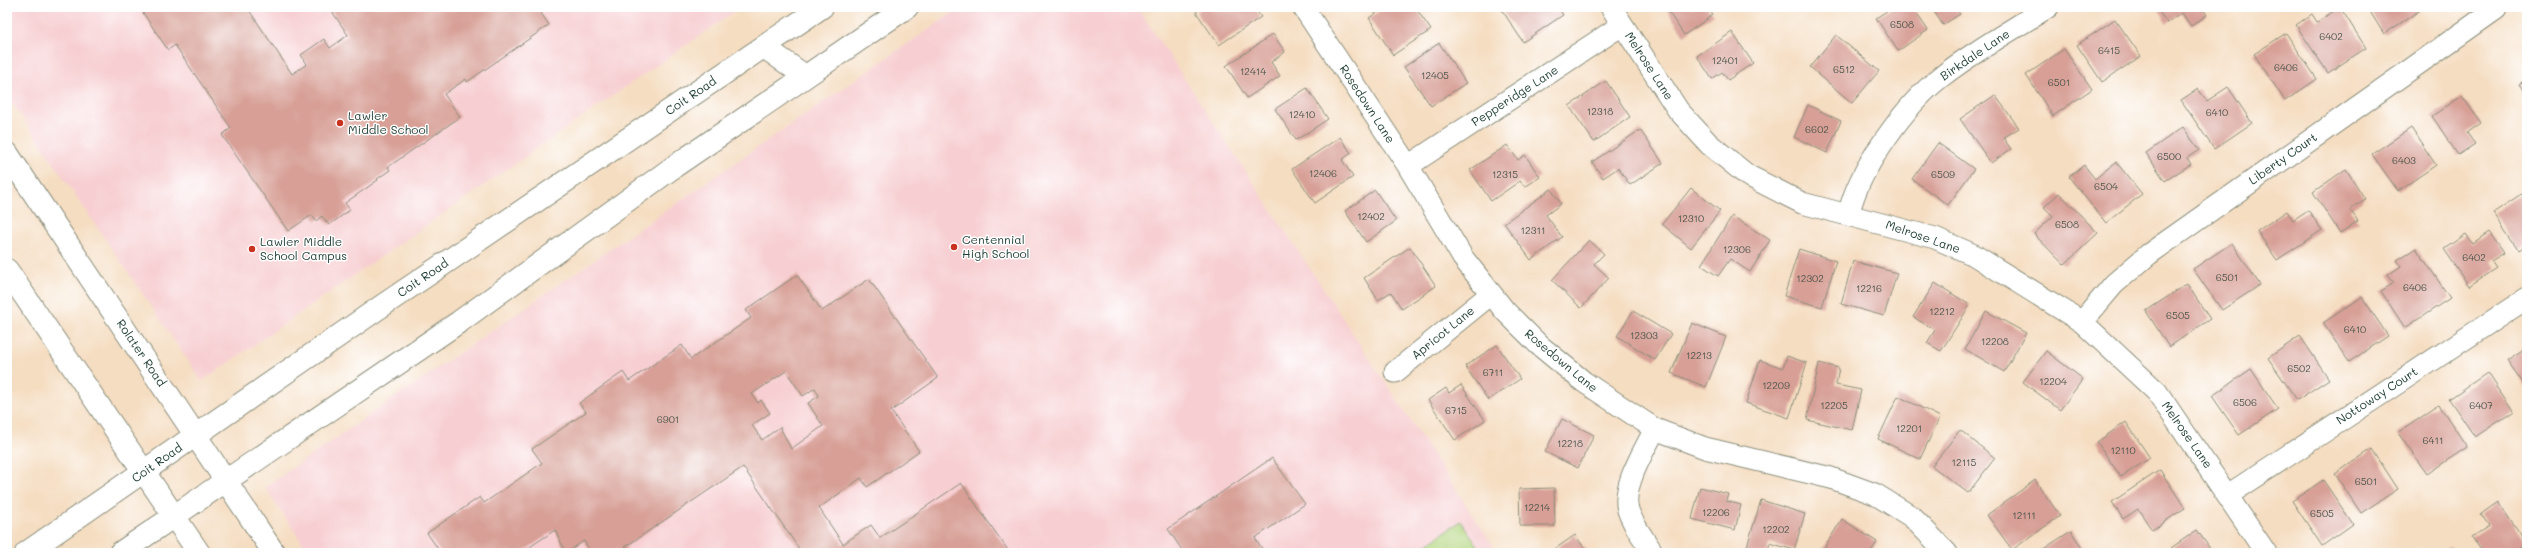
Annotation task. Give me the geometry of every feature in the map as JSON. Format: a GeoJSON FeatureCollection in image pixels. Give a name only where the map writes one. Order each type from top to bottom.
{"type":"FeatureCollection","features":[{"type":"Feature","properties":{"kind":"main road","name":"Coit Road"},"geometry":{"type":"LineString","coordinates":[[26,553],[509,219],[822,7]]}},
{"type":"Feature","properties":{"kind":"main road"},"geometry":{"type":"LineString","coordinates":[[120,553],[459,322],[675,166],[907,7]]}},
{"type":"Feature","properties":{"kind":"main road"},"geometry":{"type":"LineString","coordinates":[[764,47],[805,76]]}},
{"type":"Feature","properties":{"kind":"main road"},"geometry":{"type":"LineString","coordinates":[[764,47],[781,92]]}},
{"type":"Feature","properties":{"kind":"main road","name":"Rolater Road"},"geometry":{"type":"LineString","coordinates":[[7,153],[274,553]]}},
{"type":"Feature","properties":{"kind":"main road"},"geometry":{"type":"LineString","coordinates":[[7,270],[199,553]]}},
{"type":"Feature","properties":{"kind":"street","name":"Rosedown Lane"},"geometry":{"type":"LineString","coordinates":[[1303,7],[1408,166],[1464,258],[1505,311],[1550,355],[1584,382],[1655,429],[1705,448],[1831,478],[1875,494],[1912,517],[1947,553]]}},
{"type":"Feature","properties":{"kind":"street","name":"Melrose Lane"},"geometry":{"type":"LineString","coordinates":[[1611,7],[1678,110],[1721,155],[1747,174],[1802,203],[1849,213],[1935,238],[1974,255],[2082,322],[2157,392],[2266,553]]}},
{"type":"Feature","properties":{"kind":"street","name":"Birkdale Lane"},"geometry":{"type":"LineString","coordinates":[[1849,213],[1852,199],[1868,165],[1910,108],[1940,78],[2048,7]]}},
{"type":"Feature","properties":{"kind":"street","name":"Liberty Court"},"geometry":{"type":"LineString","coordinates":[[2082,322],[2114,284],[2149,254],[2496,9]]}},
{"type":"Feature","properties":{"kind":"street","name":"Pepperidge Lane"},"geometry":{"type":"LineString","coordinates":[[1408,166],[1622,25]]}},
{"type":"Feature","properties":{"kind":"street","name":"Apricot Lane"},"geometry":{"type":"LineString","coordinates":[[1395,372],[1491,294]]}},
{"type":"Feature","properties":{"kind":"street","name":"Nottoway Court"},"geometry":{"type":"LineString","coordinates":[[2228,495],[2527,298]]}},
{"type":"Feature","properties":{"kind":"street"},"geometry":{"type":"LineString","coordinates":[[1653,553],[1628,510],[1626,498],[1637,466],[1655,429]]}},
{"type":"Feature","properties":{"kind":"shaded area","name":"Lawler Middle School Campus"},"geometry":{"type":"Polygon","coordinates":[[[7,7],[741,7],[202,381],[7,95],[7,7]]]}},
{"type":"Feature","properties":{"kind":"shaded area","name":"Centennial High School"},"geometry":{"type":"Polygon","coordinates":[[[961,7],[1137,7],[1498,553],[309,553],[265,487],[961,7]]]}},
{"type":"Feature","properties":{"kind":"green space"},"geometry":{"type":"Polygon","coordinates":[[[1461,521],[1483,553],[1414,553],[1461,521]]]}},
{"type":"Feature","properties":{"kind":"building","name":"Lawler Middle School"},"geometry":{"type":"Polygon","coordinates":[[[139,7],[247,7],[292,74],[307,64],[301,55],[324,39],[330,48],[348,35],[329,7],[537,7],[549,25],[467,82],[466,79],[444,94],[460,117],[388,167],[390,170],[345,203],[350,210],[329,225],[322,216],[316,221],[312,215],[288,231],[222,135],[231,128],[175,45],[168,50],[139,7]]]}},
{"type":"Feature","properties":{"kind":"building"},"geometry":{"type":"Polygon","coordinates":[[[1203,7],[1254,7],[1261,17],[1219,45],[1196,12],[1203,7]]]}},
{"type":"Feature","properties":{"kind":"building"},"geometry":{"type":"Polygon","coordinates":[[[1385,7],[1415,7],[1431,30],[1393,55],[1369,18],[1385,7]]]}},
{"type":"Feature","properties":{"kind":"building"},"geometry":{"type":"Polygon","coordinates":[[[1500,7],[1558,7],[1563,15],[1523,42],[1500,7]]]}},
{"type":"Feature","properties":{"kind":"building"},"geometry":{"type":"Polygon","coordinates":[[[1665,7],[1707,7],[1713,15],[1684,35],[1665,7]]]}},
{"type":"Feature","properties":{"kind":"building"},"geometry":{"type":"Polygon","coordinates":[[[1893,7],[1912,7],[1928,30],[1898,51],[1876,18],[1893,7]]]}},
{"type":"Feature","properties":{"kind":"building"},"geometry":{"type":"Polygon","coordinates":[[[1931,7],[1955,7],[1960,14],[1943,25],[1931,7]]]}},
{"type":"Feature","properties":{"kind":"building"},"geometry":{"type":"Polygon","coordinates":[[[2156,7],[2202,7],[2207,15],[2191,26],[2182,13],[2167,23],[2156,7]]]}},
{"type":"Feature","properties":{"kind":"building"},"geometry":{"type":"Polygon","coordinates":[[[2340,7],[2366,48],[2328,73],[2296,25],[2312,14],[2317,22],[2340,7]]]}},
{"type":"Feature","properties":{"kind":"building"},"geometry":{"type":"Polygon","coordinates":[[[2367,7],[2420,7],[2422,9],[2384,34],[2367,7]]]}},
{"type":"Feature","properties":{"kind":"building"},"geometry":{"type":"Polygon","coordinates":[[[2115,19],[2141,56],[2102,82],[2077,45],[2115,19]]]}},
{"type":"Feature","properties":{"kind":"building"},"geometry":{"type":"Polygon","coordinates":[[[1732,32],[1753,63],[1728,80],[1722,72],[1712,79],[1697,56],[1732,32]]]}},
{"type":"Feature","properties":{"kind":"building"},"geometry":{"type":"Polygon","coordinates":[[[2286,33],[2317,79],[2285,101],[2254,54],[2286,33]]]}},
{"type":"Feature","properties":{"kind":"building"},"geometry":{"type":"Polygon","coordinates":[[[1273,34],[1285,52],[1271,62],[1280,76],[1247,98],[1226,66],[1273,34]]]}},
{"type":"Feature","properties":{"kind":"building"},"geometry":{"type":"Polygon","coordinates":[[[1836,35],[1879,71],[1852,103],[1810,67],[1836,35]]]}},
{"type":"Feature","properties":{"kind":"building"},"geometry":{"type":"Polygon","coordinates":[[[1439,43],[1466,83],[1431,106],[1404,67],[1439,43]]]}},
{"type":"Feature","properties":{"kind":"building"},"geometry":{"type":"Polygon","coordinates":[[[2064,49],[2092,89],[2053,116],[2026,75],[2064,49]]]}},
{"type":"Feature","properties":{"kind":"building"},"geometry":{"type":"Polygon","coordinates":[[[2527,79],[2527,96],[2519,84],[2527,79]]]}},
{"type":"Feature","properties":{"kind":"building"},"geometry":{"type":"Polygon","coordinates":[[[1606,81],[1630,117],[1594,142],[1569,106],[1606,81]]]}},
{"type":"Feature","properties":{"kind":"building"},"geometry":{"type":"Polygon","coordinates":[[[2228,87],[2252,123],[2214,149],[2181,100],[2198,89],[2207,101],[2228,87]]]}},
{"type":"Feature","properties":{"kind":"building"},"geometry":{"type":"Polygon","coordinates":[[[1307,88],[1328,119],[1296,140],[1275,109],[1307,88]]]}},
{"type":"Feature","properties":{"kind":"building"},"geometry":{"type":"Polygon","coordinates":[[[1995,95],[2019,128],[2003,138],[2011,149],[1991,163],[1960,119],[1995,95]]]}},
{"type":"Feature","properties":{"kind":"building"},"geometry":{"type":"Polygon","coordinates":[[[2462,96],[2481,123],[2467,133],[2475,144],[2458,155],[2432,116],[2462,96]]]}},
{"type":"Feature","properties":{"kind":"building"},"geometry":{"type":"Polygon","coordinates":[[[1808,105],[1841,121],[1827,153],[1794,137],[1808,105]]]}},
{"type":"Feature","properties":{"kind":"building"},"geometry":{"type":"Polygon","coordinates":[[[2183,127],[2199,150],[2187,158],[2191,164],[2165,181],[2146,153],[2183,127]]]}},
{"type":"Feature","properties":{"kind":"building"},"geometry":{"type":"Polygon","coordinates":[[[2411,128],[2436,165],[2398,191],[2372,154],[2411,128]]]}},
{"type":"Feature","properties":{"kind":"building"},"geometry":{"type":"Polygon","coordinates":[[[1640,130],[1663,163],[1630,185],[1618,168],[1603,178],[1592,162],[1640,130]]]}},
{"type":"Feature","properties":{"kind":"building"},"geometry":{"type":"Polygon","coordinates":[[[1340,137],[1351,153],[1342,160],[1353,177],[1315,203],[1292,169],[1340,137]]]}},
{"type":"Feature","properties":{"kind":"building"},"geometry":{"type":"Polygon","coordinates":[[[1938,143],[1974,169],[1948,205],[1912,179],[1938,143]]]}},
{"type":"Feature","properties":{"kind":"building"},"geometry":{"type":"Polygon","coordinates":[[[1507,145],[1518,160],[1525,155],[1540,177],[1525,187],[1520,181],[1491,201],[1470,170],[1507,145]]]}},
{"type":"Feature","properties":{"kind":"building"},"geometry":{"type":"Polygon","coordinates":[[[2116,162],[2142,194],[2106,223],[2069,177],[2084,165],[2095,179],[2116,162]]]}},
{"type":"Feature","properties":{"kind":"building"},"geometry":{"type":"Polygon","coordinates":[[[2346,169],[2365,199],[2350,210],[2358,221],[2340,233],[2313,192],[2346,169]]]}},
{"type":"Feature","properties":{"kind":"building"},"geometry":{"type":"Polygon","coordinates":[[[1691,188],[1720,211],[1691,248],[1662,224],[1691,188]]]}},
{"type":"Feature","properties":{"kind":"building"},"geometry":{"type":"Polygon","coordinates":[[[1551,189],[1561,204],[1546,215],[1562,237],[1531,260],[1504,223],[1551,189]]]}},
{"type":"Feature","properties":{"kind":"building"},"geometry":{"type":"Polygon","coordinates":[[[1375,190],[1396,221],[1366,242],[1345,211],[1375,190]]]}},
{"type":"Feature","properties":{"kind":"building"},"geometry":{"type":"Polygon","coordinates":[[[2527,190],[2527,244],[2518,250],[2493,213],[2527,190]]]}},
{"type":"Feature","properties":{"kind":"building"},"geometry":{"type":"Polygon","coordinates":[[[2059,193],[2098,233],[2064,265],[2034,234],[2053,216],[2044,207],[2059,193]]]}},
{"type":"Feature","properties":{"kind":"building"},"geometry":{"type":"Polygon","coordinates":[[[2308,210],[2322,230],[2277,260],[2257,231],[2287,211],[2293,220],[2308,210]]]}},
{"type":"Feature","properties":{"kind":"building"},"geometry":{"type":"Polygon","coordinates":[[[1732,216],[1770,240],[1750,272],[1730,259],[1718,276],[1701,265],[1732,216]]]}},
{"type":"Feature","properties":{"kind":"building"},"geometry":{"type":"Polygon","coordinates":[[[2489,232],[2504,253],[2491,261],[2496,268],[2469,286],[2444,249],[2466,234],[2473,243],[2489,232]]]}},
{"type":"Feature","properties":{"kind":"building"},"geometry":{"type":"Polygon","coordinates":[[[1589,240],[1604,254],[1594,264],[1609,278],[1581,308],[1552,280],[1589,240]]]}},
{"type":"Feature","properties":{"kind":"building"},"geometry":{"type":"Polygon","coordinates":[[[2232,243],[2260,285],[2222,310],[2193,269],[2232,243]]]}},
{"type":"Feature","properties":{"kind":"building"},"geometry":{"type":"Polygon","coordinates":[[[1410,247],[1436,286],[1402,309],[1391,292],[1378,300],[1364,278],[1410,247]]]}},
{"type":"Feature","properties":{"kind":"building"},"geometry":{"type":"Polygon","coordinates":[[[2416,248],[2450,298],[2405,328],[2381,291],[2394,283],[2388,275],[2401,266],[2397,260],[2416,248]]]}},
{"type":"Feature","properties":{"kind":"building"},"geometry":{"type":"Polygon","coordinates":[[[1799,249],[1836,261],[1822,307],[1784,296],[1799,249]]]}},
{"type":"Feature","properties":{"kind":"building"},"geometry":{"type":"Polygon","coordinates":[[[1853,261],[1897,273],[1884,316],[1841,304],[1853,261]]]}},
{"type":"Feature","properties":{"kind":"building"},"geometry":{"type":"Polygon","coordinates":[[[797,275],[822,311],[869,279],[938,378],[891,411],[919,451],[867,487],[861,478],[819,508],[843,544],[871,525],[880,538],[961,483],[1010,553],[802,553],[743,467],[625,547],[629,553],[591,553],[584,541],[566,553],[555,530],[521,553],[441,553],[427,533],[480,497],[484,503],[542,463],[532,449],[586,412],[579,403],[623,372],[629,381],[682,345],[691,359],[751,318],[746,310],[797,275]],[[786,371],[752,394],[758,403],[761,400],[770,413],[752,425],[762,440],[780,427],[791,449],[823,426],[808,403],[819,396],[815,388],[803,396],[786,371]]]}},
{"type":"Feature","properties":{"kind":"building"},"geometry":{"type":"Polygon","coordinates":[[[1935,283],[1970,305],[1941,351],[1927,343],[1935,330],[1913,317],[1935,283]]]}},
{"type":"Feature","properties":{"kind":"building"},"geometry":{"type":"Polygon","coordinates":[[[2187,284],[2210,319],[2169,347],[2146,311],[2187,284]]]}},
{"type":"Feature","properties":{"kind":"building"},"geometry":{"type":"Polygon","coordinates":[[[2362,297],[2388,336],[2349,362],[2323,323],[2362,297]]]}},
{"type":"Feature","properties":{"kind":"building"},"geometry":{"type":"Polygon","coordinates":[[[1633,311],[1671,334],[1655,360],[1617,336],[1633,311]]]}},
{"type":"Feature","properties":{"kind":"building"},"geometry":{"type":"Polygon","coordinates":[[[1986,311],[2026,333],[2004,372],[1965,349],[1986,311]]]}},
{"type":"Feature","properties":{"kind":"building"},"geometry":{"type":"Polygon","coordinates":[[[1692,323],[1726,337],[1706,387],[1671,373],[1692,323]]]}},
{"type":"Feature","properties":{"kind":"building"},"geometry":{"type":"Polygon","coordinates":[[[2300,336],[2329,379],[2297,400],[2268,358],[2300,336]]]}},
{"type":"Feature","properties":{"kind":"building"},"geometry":{"type":"Polygon","coordinates":[[[1497,345],[1520,379],[1488,400],[1465,366],[1497,345]]]}},
{"type":"Feature","properties":{"kind":"building"},"geometry":{"type":"Polygon","coordinates":[[[2527,347],[2527,389],[2507,360],[2527,347]]]}},
{"type":"Feature","properties":{"kind":"building"},"geometry":{"type":"Polygon","coordinates":[[[2046,351],[2083,379],[2060,410],[2023,382],[2046,351]]]}},
{"type":"Feature","properties":{"kind":"building"},"geometry":{"type":"Polygon","coordinates":[[[1787,356],[1807,363],[1789,418],[1746,403],[1760,360],[1783,368],[1787,356]]]}},
{"type":"Feature","properties":{"kind":"building"},"geometry":{"type":"Polygon","coordinates":[[[1819,363],[1839,368],[1836,385],[1861,390],[1852,430],[1807,420],[1819,363]]]}},
{"type":"Feature","properties":{"kind":"building"},"geometry":{"type":"Polygon","coordinates":[[[2251,369],[2278,409],[2239,435],[2212,396],[2251,369]]]}},
{"type":"Feature","properties":{"kind":"building"},"geometry":{"type":"Polygon","coordinates":[[[2487,373],[2513,412],[2475,437],[2449,399],[2487,373]]]}},
{"type":"Feature","properties":{"kind":"building"},"geometry":{"type":"Polygon","coordinates":[[[1461,385],[1485,420],[1455,440],[1428,400],[1446,388],[1449,393],[1461,385]]]}},
{"type":"Feature","properties":{"kind":"building"},"geometry":{"type":"Polygon","coordinates":[[[1898,396],[1940,417],[1920,459],[1878,439],[1898,396]]]}},
{"type":"Feature","properties":{"kind":"building"},"geometry":{"type":"Polygon","coordinates":[[[2439,405],[2467,447],[2427,474],[2398,433],[2439,405]]]}},
{"type":"Feature","properties":{"kind":"building"},"geometry":{"type":"Polygon","coordinates":[[[1562,419],[1594,435],[1578,468],[1545,452],[1562,419]]]}},
{"type":"Feature","properties":{"kind":"building"},"geometry":{"type":"Polygon","coordinates":[[[2126,422],[2150,458],[2121,477],[2097,442],[2126,422]]]}},
{"type":"Feature","properties":{"kind":"building"},"geometry":{"type":"Polygon","coordinates":[[[1960,430],[1995,458],[1968,493],[1932,466],[1960,430]]]}},
{"type":"Feature","properties":{"kind":"building"},"geometry":{"type":"Polygon","coordinates":[[[2372,449],[2398,489],[2361,513],[2335,474],[2372,449]]]}},
{"type":"Feature","properties":{"kind":"building"},"geometry":{"type":"Polygon","coordinates":[[[1272,458],[1305,504],[1255,538],[1265,553],[1184,553],[1168,529],[1272,458]]]}},
{"type":"Feature","properties":{"kind":"building"},"geometry":{"type":"Polygon","coordinates":[[[2160,470],[2185,508],[2152,530],[2138,509],[2123,519],[2112,502],[2160,470]]]}},
{"type":"Feature","properties":{"kind":"building"},"geometry":{"type":"Polygon","coordinates":[[[2035,480],[2060,516],[2012,550],[1987,515],[2035,480]]]}},
{"type":"Feature","properties":{"kind":"building"},"geometry":{"type":"Polygon","coordinates":[[[2323,480],[2353,524],[2322,546],[2292,501],[2323,480]]]}},
{"type":"Feature","properties":{"kind":"building"},"geometry":{"type":"Polygon","coordinates":[[[1700,487],[1728,494],[1726,501],[1741,505],[1735,530],[1692,519],[1700,487]]]}},
{"type":"Feature","properties":{"kind":"building"},"geometry":{"type":"Polygon","coordinates":[[[1554,488],[1555,526],[1520,526],[1519,489],[1554,488]]]}},
{"type":"Feature","properties":{"kind":"building"},"geometry":{"type":"Polygon","coordinates":[[[1761,500],[1805,514],[1794,550],[1770,543],[1767,553],[1745,553],[1761,500]]]}},
{"type":"Feature","properties":{"kind":"building"},"geometry":{"type":"Polygon","coordinates":[[[2498,502],[2526,543],[2511,553],[2483,553],[2472,537],[2489,526],[2481,514],[2498,502]]]}},
{"type":"Feature","properties":{"kind":"building"},"geometry":{"type":"Polygon","coordinates":[[[1842,519],[1877,542],[1870,553],[1821,553],[1842,519]]]}},
{"type":"Feature","properties":{"kind":"building"},"geometry":{"type":"Polygon","coordinates":[[[2197,530],[2213,553],[2175,553],[2171,548],[2197,530]]]}},
{"type":"Feature","properties":{"kind":"building"},"geometry":{"type":"Polygon","coordinates":[[[2071,531],[2083,550],[2078,553],[2037,553],[2071,531]]]}},
{"type":"Feature","properties":{"kind":"building"},"geometry":{"type":"Polygon","coordinates":[[[1575,535],[1588,553],[1549,553],[1575,535]]]}},
{"type":"Feature","properties":{"kind":"building"},"geometry":{"type":"Polygon","coordinates":[[[2450,547],[2454,553],[2441,553],[2450,547]]]}},
{"type":"Feature","properties":{"kind":"place","name":"Lawler Middle School"},"geometry":{"type":"Point","coordinates":[340,123]}},
{"type":"Feature","properties":{"kind":"place","name":"Centennial High School"},"geometry":{"type":"Point","coordinates":[954,247]}},
{"type":"Feature","properties":{"kind":"place","name":"Lawler Middle School Campus"},"geometry":{"type":"Point","coordinates":[252,249]}}]}
